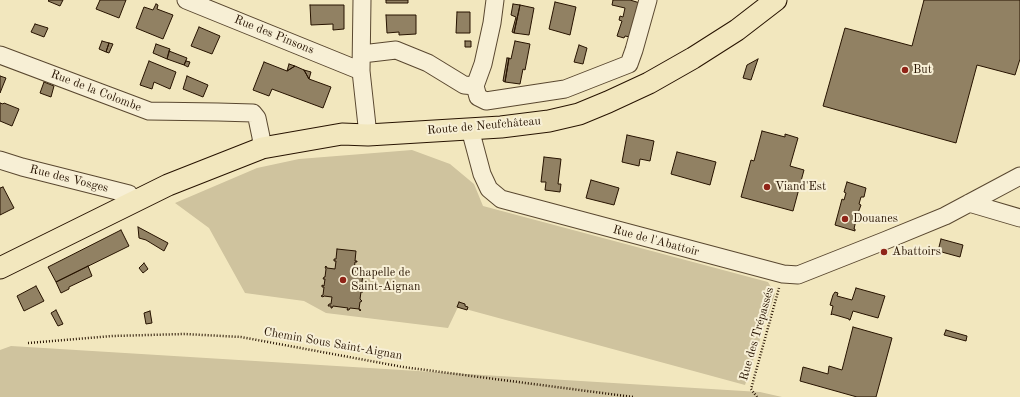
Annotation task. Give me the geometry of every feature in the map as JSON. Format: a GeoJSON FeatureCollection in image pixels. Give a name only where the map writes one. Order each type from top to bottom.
{"type":"FeatureCollection","features":[{"type":"Feature","properties":{"kind":"main road","name":"Route de Neufchâteau"},"geometry":{"type":"LineString","coordinates":[[0,268],[168,185],[262,148],[342,134],[368,135],[501,127],[549,121],[579,114],[649,83],[693,58],[738,30],[776,0]]}},
{"type":"Feature","properties":{"kind":"street","name":"Rue des Pinsons"},"geometry":{"type":"LineString","coordinates":[[186,0],[207,4],[361,71]]}},
{"type":"Feature","properties":{"kind":"street"},"geometry":{"type":"LineString","coordinates":[[362,0],[361,71],[368,135]]}},
{"type":"Feature","properties":{"kind":"street"},"geometry":{"type":"LineString","coordinates":[[495,0],[492,24],[483,64],[475,86],[478,98],[486,101],[565,89],[629,64],[648,0]]}},
{"type":"Feature","properties":{"kind":"street"},"geometry":{"type":"LineString","coordinates":[[362,54],[396,50],[428,63],[464,85],[475,86]]}},
{"type":"Feature","properties":{"kind":"street","name":"Rue de la Colombe"},"geometry":{"type":"LineString","coordinates":[[0,55],[149,111],[253,113],[257,118],[262,148]]}},
{"type":"Feature","properties":{"kind":"street","name":"Rue de l'Abattoir"},"geometry":{"type":"LineString","coordinates":[[470,129],[482,174],[489,189],[501,199],[783,274],[798,275],[945,216],[1020,176]]}},
{"type":"Feature","properties":{"kind":"street","name":"Rue des Vosges"},"geometry":{"type":"LineString","coordinates":[[0,160],[129,194],[134,202]]}},
{"type":"Feature","properties":{"kind":"street"},"geometry":{"type":"LineString","coordinates":[[969,203],[1020,218]]}},
{"type":"Feature","properties":{"kind":"path","name":"Rue des Trépassés"},"geometry":{"type":"LineString","coordinates":[[757,397],[750,389],[783,274]]}},
{"type":"Feature","properties":{"kind":"path","name":"Chemin Sous Saint-Aignan"},"geometry":{"type":"LineString","coordinates":[[28,343],[113,336],[185,334],[241,337],[403,367],[633,397]]}},
{"type":"Feature","properties":{"kind":"shaded area"},"geometry":{"type":"Polygon","coordinates":[[[412,150],[450,164],[474,184],[483,206],[768,282],[775,294],[745,385],[458,307],[448,328],[326,313],[304,301],[245,293],[209,228],[175,203],[257,168],[299,159],[412,150]]]}},
{"type":"Feature","properties":{"kind":"shaded area"},"geometry":{"type":"Polygon","coordinates":[[[11,346],[760,392],[782,397],[0,397],[0,350],[11,346]]]}},
{"type":"Feature","properties":{"kind":"building"},"geometry":{"type":"Polygon","coordinates":[[[63,0],[60,6],[48,1],[63,0]]]}},
{"type":"Feature","properties":{"kind":"building"},"geometry":{"type":"Polygon","coordinates":[[[100,0],[126,0],[119,18],[96,9],[100,0]]]}},
{"type":"Feature","properties":{"kind":"building"},"geometry":{"type":"Polygon","coordinates":[[[386,0],[408,0],[408,3],[386,3],[386,0]]]}},
{"type":"Feature","properties":{"kind":"building"},"geometry":{"type":"Polygon","coordinates":[[[613,0],[630,0],[640,3],[630,37],[625,36],[624,38],[617,36],[622,21],[619,20],[620,16],[623,17],[625,8],[612,5],[613,0]]]}},
{"type":"Feature","properties":{"kind":"building","name":"But"},"geometry":{"type":"Polygon","coordinates":[[[924,0],[1020,0],[1020,59],[1015,75],[977,65],[956,143],[823,106],[845,28],[912,46],[924,0]]]}},
{"type":"Feature","properties":{"kind":"building"},"geometry":{"type":"Polygon","coordinates":[[[555,2],[576,7],[570,35],[549,29],[555,2]]]}},
{"type":"Feature","properties":{"kind":"building"},"geometry":{"type":"Polygon","coordinates":[[[156,4],[158,5],[157,9],[173,15],[163,39],[136,28],[144,7],[153,10],[156,4]]]}},
{"type":"Feature","properties":{"kind":"building"},"geometry":{"type":"Polygon","coordinates":[[[513,4],[520,5],[514,33],[512,32],[516,17],[511,15],[513,4]]]}},
{"type":"Feature","properties":{"kind":"building"},"geometry":{"type":"Polygon","coordinates":[[[310,5],[344,5],[344,29],[333,30],[333,24],[311,25],[310,5]]]}},
{"type":"Feature","properties":{"kind":"building"},"geometry":{"type":"Polygon","coordinates":[[[520,5],[534,8],[529,35],[514,33],[520,5]]]}},
{"type":"Feature","properties":{"kind":"building"},"geometry":{"type":"Polygon","coordinates":[[[457,12],[470,12],[470,33],[456,33],[457,12]]]}},
{"type":"Feature","properties":{"kind":"building"},"geometry":{"type":"Polygon","coordinates":[[[386,15],[416,15],[416,34],[399,35],[399,32],[387,33],[386,15]]]}},
{"type":"Feature","properties":{"kind":"building"},"geometry":{"type":"Polygon","coordinates":[[[35,24],[48,28],[44,37],[31,32],[35,24]]]}},
{"type":"Feature","properties":{"kind":"building"},"geometry":{"type":"Polygon","coordinates":[[[199,27],[220,36],[212,54],[191,46],[199,27]]]}},
{"type":"Feature","properties":{"kind":"building"},"geometry":{"type":"Polygon","coordinates":[[[102,41],[109,43],[106,52],[99,49],[102,41]]]}},
{"type":"Feature","properties":{"kind":"building"},"geometry":{"type":"Polygon","coordinates":[[[465,41],[471,41],[471,47],[465,47],[465,41]]]}},
{"type":"Feature","properties":{"kind":"building"},"geometry":{"type":"Polygon","coordinates":[[[515,41],[530,44],[525,70],[523,69],[520,84],[505,82],[509,58],[511,59],[515,41]]]}},
{"type":"Feature","properties":{"kind":"building"},"geometry":{"type":"Polygon","coordinates":[[[109,43],[113,44],[109,53],[106,52],[109,43]]]}},
{"type":"Feature","properties":{"kind":"building"},"geometry":{"type":"Polygon","coordinates":[[[156,44],[170,49],[167,59],[153,53],[156,44]]]}},
{"type":"Feature","properties":{"kind":"building"},"geometry":{"type":"Polygon","coordinates":[[[579,45],[587,48],[583,64],[574,62],[579,45]]]}},
{"type":"Feature","properties":{"kind":"building"},"geometry":{"type":"Polygon","coordinates":[[[169,51],[187,58],[184,65],[167,59],[169,51]]]}},
{"type":"Feature","properties":{"kind":"building"},"geometry":{"type":"Polygon","coordinates":[[[507,58],[509,58],[505,82],[503,81],[507,58]]]}},
{"type":"Feature","properties":{"kind":"building"},"geometry":{"type":"Polygon","coordinates":[[[758,59],[751,80],[743,78],[747,65],[758,59]]]}},
{"type":"Feature","properties":{"kind":"building"},"geometry":{"type":"Polygon","coordinates":[[[149,61],[176,72],[170,89],[154,82],[152,89],[140,85],[149,61]]]}},
{"type":"Feature","properties":{"kind":"building"},"geometry":{"type":"Polygon","coordinates":[[[186,61],[190,62],[188,67],[184,65],[186,61]]]}},
{"type":"Feature","properties":{"kind":"building"},"geometry":{"type":"Polygon","coordinates":[[[264,62],[287,71],[295,66],[304,70],[309,79],[331,87],[323,108],[272,89],[269,96],[253,90],[264,62]]]}},
{"type":"Feature","properties":{"kind":"building"},"geometry":{"type":"Polygon","coordinates":[[[289,64],[295,66],[287,71],[289,64]]]}},
{"type":"Feature","properties":{"kind":"building"},"geometry":{"type":"Polygon","coordinates":[[[304,70],[311,72],[309,79],[304,70]]]}},
{"type":"Feature","properties":{"kind":"building"},"geometry":{"type":"Polygon","coordinates":[[[0,76],[6,78],[0,93],[0,76]]]}},
{"type":"Feature","properties":{"kind":"building"},"geometry":{"type":"Polygon","coordinates":[[[187,76],[208,85],[203,97],[183,89],[187,76]]]}},
{"type":"Feature","properties":{"kind":"building"},"geometry":{"type":"Polygon","coordinates":[[[44,82],[54,86],[51,97],[40,93],[44,82]]]}},
{"type":"Feature","properties":{"kind":"building"},"geometry":{"type":"Polygon","coordinates":[[[0,103],[4,103],[19,109],[12,126],[0,121],[0,103]]]}},
{"type":"Feature","properties":{"kind":"building"},"geometry":{"type":"Polygon","coordinates":[[[762,131],[785,137],[785,134],[798,138],[790,166],[804,170],[793,211],[741,197],[751,160],[754,161],[762,131]]]}},
{"type":"Feature","properties":{"kind":"building"},"geometry":{"type":"Polygon","coordinates":[[[627,135],[654,141],[650,161],[640,159],[639,166],[622,162],[627,135]]]}},
{"type":"Feature","properties":{"kind":"building"},"geometry":{"type":"Polygon","coordinates":[[[677,152],[716,162],[710,185],[671,174],[677,152]]]}},
{"type":"Feature","properties":{"kind":"building"},"geometry":{"type":"Polygon","coordinates":[[[544,157],[561,159],[558,184],[561,184],[560,192],[545,190],[546,182],[541,182],[544,157]]]}},
{"type":"Feature","properties":{"kind":"building"},"geometry":{"type":"Polygon","coordinates":[[[591,180],[619,188],[614,205],[586,198],[591,180]]]}},
{"type":"Feature","properties":{"kind":"building"},"geometry":{"type":"Polygon","coordinates":[[[847,182],[866,188],[864,197],[861,197],[859,204],[861,205],[858,213],[863,215],[860,222],[856,220],[855,231],[835,225],[842,199],[844,200],[846,193],[844,192],[847,182]]]}},
{"type":"Feature","properties":{"kind":"building"},"geometry":{"type":"Polygon","coordinates":[[[3,187],[14,208],[0,215],[0,188],[3,187]]]}},
{"type":"Feature","properties":{"kind":"building"},"geometry":{"type":"Polygon","coordinates":[[[138,227],[168,243],[164,251],[146,240],[139,238],[138,227]]]}},
{"type":"Feature","properties":{"kind":"building"},"geometry":{"type":"Polygon","coordinates":[[[121,230],[129,246],[56,282],[48,267],[121,230]]]}},
{"type":"Feature","properties":{"kind":"building"},"geometry":{"type":"Polygon","coordinates":[[[941,239],[963,245],[960,257],[938,251],[941,239]]]}},
{"type":"Feature","properties":{"kind":"building","name":"Chapelle de Saint-Aignan"},"geometry":{"type":"Polygon","coordinates":[[[337,249],[356,251],[355,261],[357,262],[355,262],[354,271],[360,269],[362,272],[365,270],[366,271],[363,274],[362,282],[365,285],[363,286],[362,284],[361,290],[363,290],[363,292],[361,292],[360,299],[362,301],[360,302],[359,309],[350,308],[347,310],[348,308],[333,306],[331,308],[331,306],[328,306],[331,304],[332,297],[321,296],[323,295],[324,287],[322,287],[322,285],[324,286],[325,279],[323,279],[325,277],[325,267],[335,269],[336,261],[334,261],[334,259],[336,259],[337,249]]]}},
{"type":"Feature","properties":{"kind":"building"},"geometry":{"type":"Polygon","coordinates":[[[144,263],[148,269],[143,273],[139,268],[144,263]]]}},
{"type":"Feature","properties":{"kind":"building"},"geometry":{"type":"Polygon","coordinates":[[[88,266],[92,276],[69,287],[69,289],[61,293],[56,282],[88,266]]]}},
{"type":"Feature","properties":{"kind":"building"},"geometry":{"type":"Polygon","coordinates":[[[36,286],[44,301],[24,311],[17,296],[36,286]]]}},
{"type":"Feature","properties":{"kind":"building"},"geometry":{"type":"Polygon","coordinates":[[[856,288],[885,296],[878,318],[853,311],[850,320],[832,314],[831,315],[833,306],[830,305],[835,292],[838,293],[837,296],[852,300],[856,288]]]}},
{"type":"Feature","properties":{"kind":"building"},"geometry":{"type":"Polygon","coordinates":[[[459,302],[468,307],[467,310],[457,307],[459,302]]]}},
{"type":"Feature","properties":{"kind":"building"},"geometry":{"type":"Polygon","coordinates":[[[56,310],[63,324],[58,326],[51,313],[56,310]]]}},
{"type":"Feature","properties":{"kind":"building"},"geometry":{"type":"Polygon","coordinates":[[[150,311],[152,323],[146,324],[144,313],[150,311]]]}},
{"type":"Feature","properties":{"kind":"building"},"geometry":{"type":"Polygon","coordinates":[[[853,327],[892,338],[876,397],[857,397],[800,381],[803,367],[828,374],[829,366],[842,370],[853,327]]]}},
{"type":"Feature","properties":{"kind":"building"},"geometry":{"type":"Polygon","coordinates":[[[946,330],[967,336],[966,341],[944,335],[946,330]]]}},
{"type":"Feature","properties":{"kind":"place","name":"But"},"geometry":{"type":"Point","coordinates":[905,70]}},
{"type":"Feature","properties":{"kind":"place","name":"Viand'Est"},"geometry":{"type":"Point","coordinates":[767,187]}},
{"type":"Feature","properties":{"kind":"place","name":"Douanes"},"geometry":{"type":"Point","coordinates":[845,219]}},
{"type":"Feature","properties":{"kind":"place","name":"Abattoirs"},"geometry":{"type":"Point","coordinates":[884,252]}},
{"type":"Feature","properties":{"kind":"place","name":"Chapelle de Saint-Aignan"},"geometry":{"type":"Point","coordinates":[343,280]}}]}
